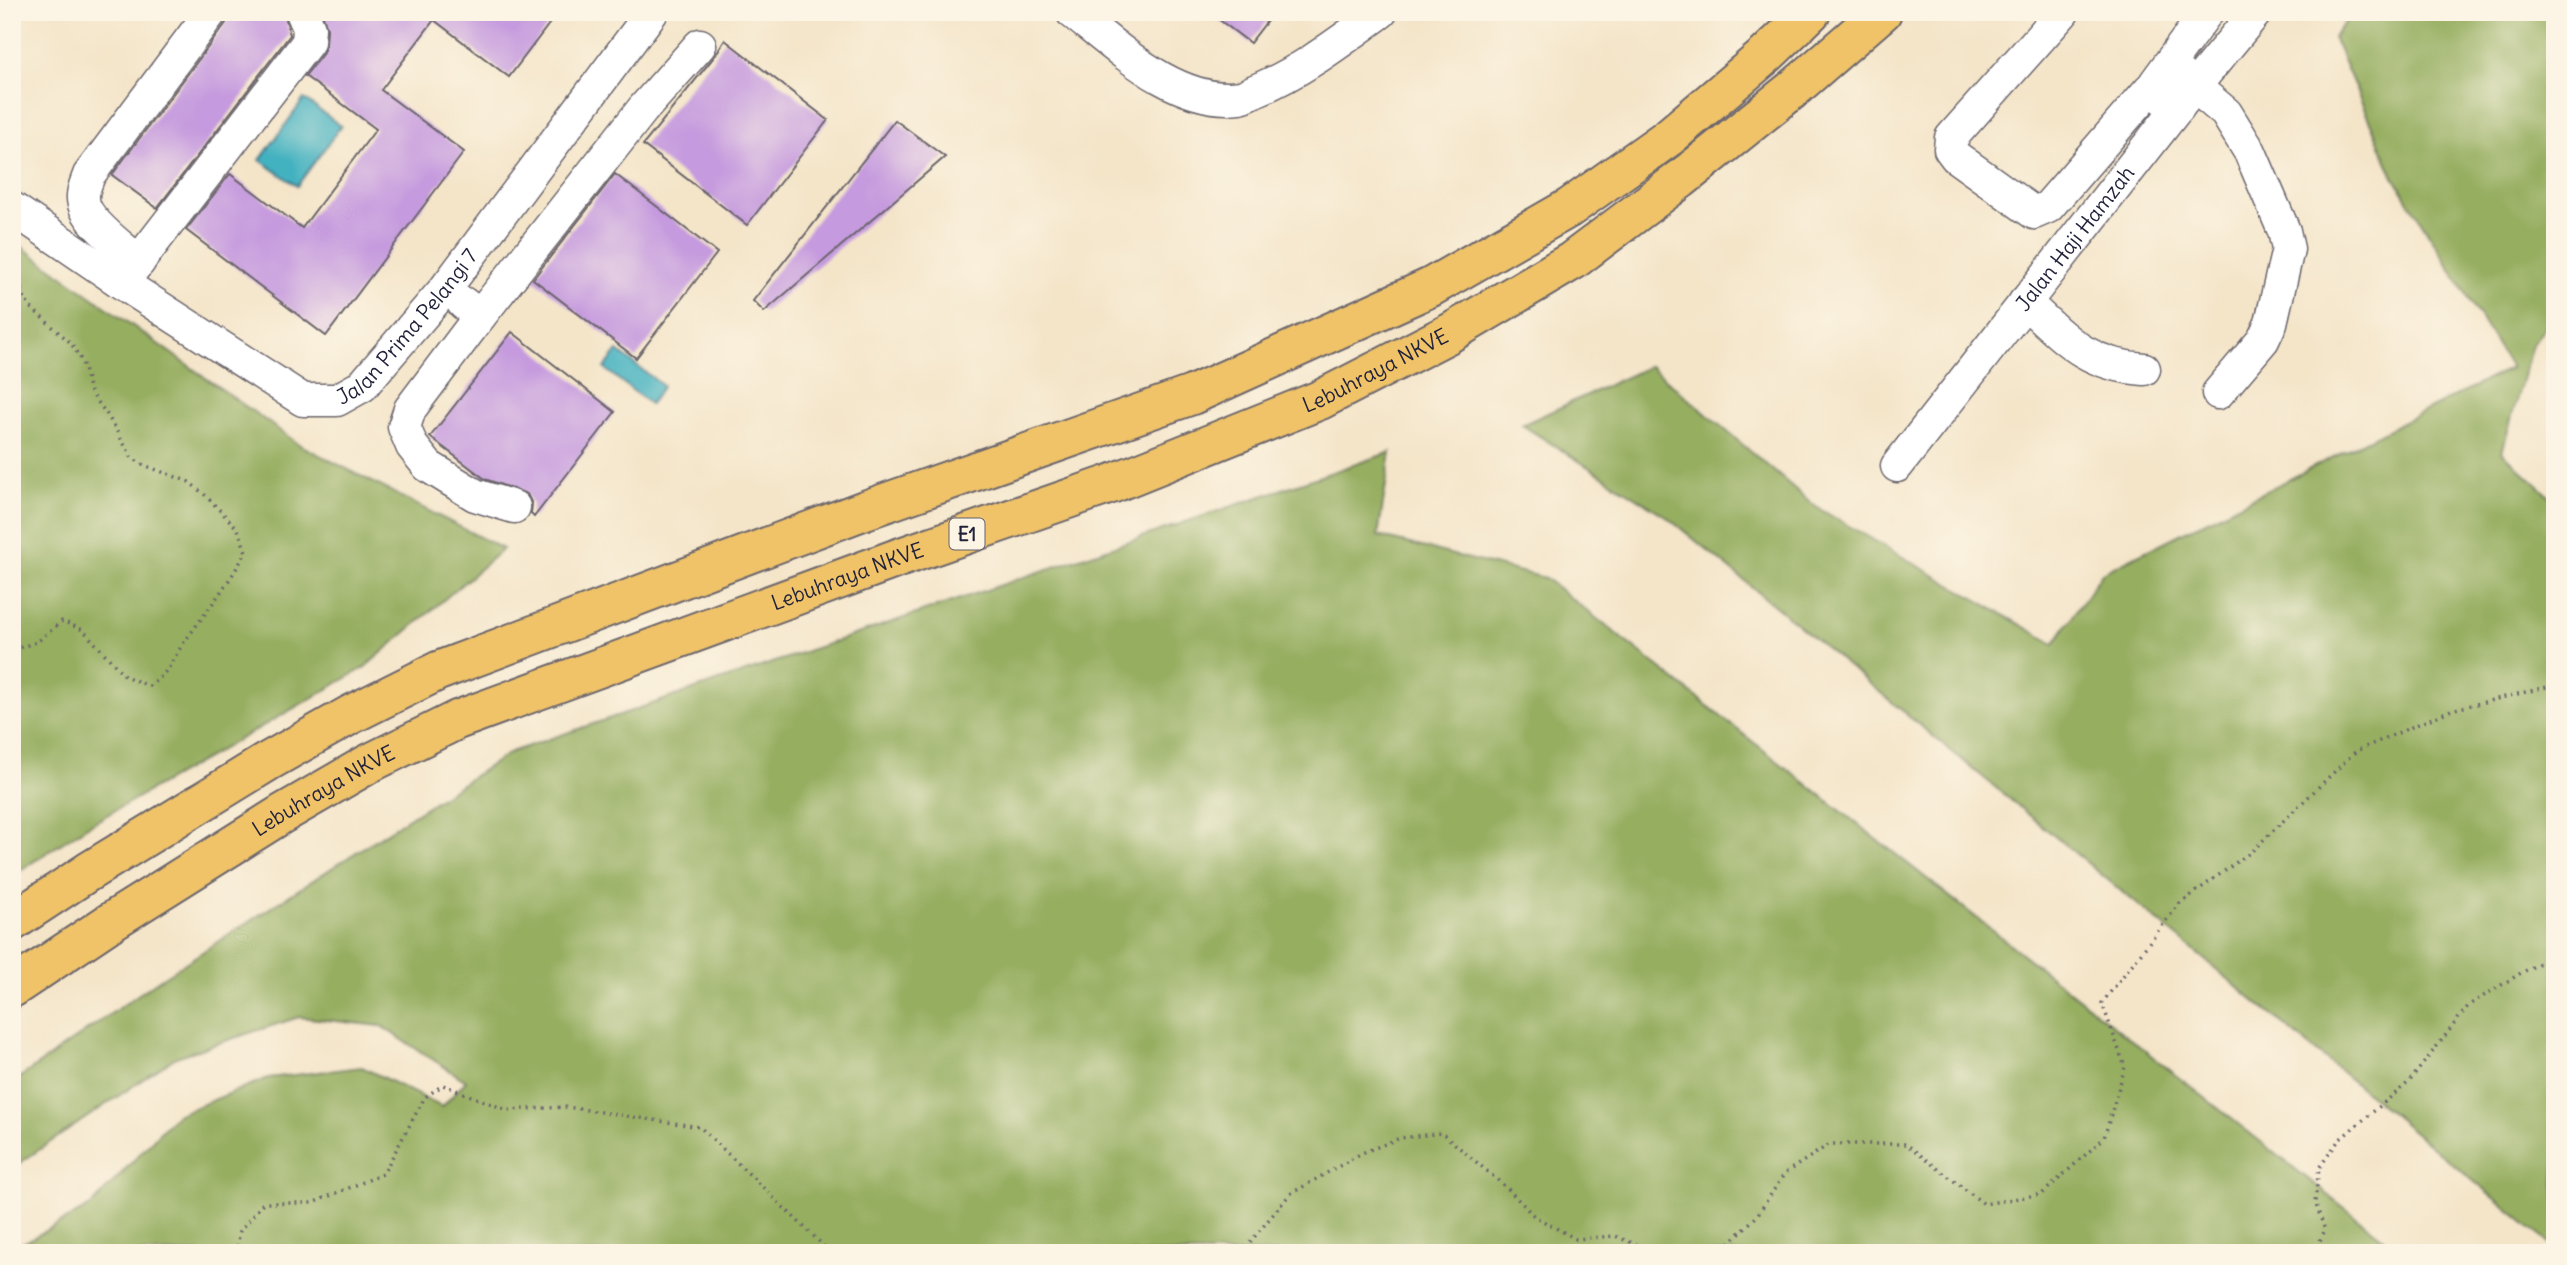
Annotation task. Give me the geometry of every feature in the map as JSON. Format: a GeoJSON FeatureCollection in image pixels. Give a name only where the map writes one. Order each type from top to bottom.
{"type":"FeatureCollection","features":[{"type":"Feature","properties":{"kind":"highway"},"geometry":{"type":"LineString","coordinates":[[12,922],[267,762],[350,715],[438,671],[865,510],[1192,395],[1432,287],[1569,208],[1669,137],[1767,54],[1811,12]]}},
{"type":"Feature","properties":{"kind":"highway","name":"Lebuhraya NKVE"},"geometry":{"type":"LineString","coordinates":[[12,988],[112,921],[282,814],[370,763],[457,720],[898,558],[1111,484],[1320,400],[1439,339],[1573,261],[1782,98],[1882,12]]}},
{"type":"Feature","properties":{"kind":"street"},"geometry":{"type":"LineString","coordinates":[[211,12],[89,175],[83,197],[84,208],[131,273],[308,42],[309,28],[302,12]]}},
{"type":"Feature","properties":{"kind":"street","name":"Jalan Prima Pelangi 7"},"geometry":{"type":"LineString","coordinates":[[12,208],[131,273],[303,400],[337,400],[362,386],[445,289],[652,12]]}},
{"type":"Feature","properties":{"kind":"street"},"geometry":{"type":"LineString","coordinates":[[1072,12],[1139,64],[1172,84],[1205,96],[1241,97],[1288,77],[1381,12]]}},
{"type":"Feature","properties":{"kind":"street"},"geometry":{"type":"LineString","coordinates":[[2063,12],[1951,138],[1950,149],[1956,157],[2034,213],[2048,207],[2159,78],[2207,12]]}},
{"type":"Feature","properties":{"kind":"street","name":"Jalan Haji Hamzah"},"geometry":{"type":"LineString","coordinates":[[1897,466],[2186,97],[2256,12]]}},
{"type":"Feature","properties":{"kind":"street"},"geometry":{"type":"LineString","coordinates":[[514,507],[475,495],[428,466],[412,446],[404,427],[410,409],[643,109],[700,44]]}},
{"type":"Feature","properties":{"kind":"street"},"geometry":{"type":"LineString","coordinates":[[2159,78],[2186,97],[2226,113],[2250,152],[2284,231],[2288,250],[2272,323],[2263,340],[2218,393]]}},
{"type":"Feature","properties":{"kind":"street"},"geometry":{"type":"LineString","coordinates":[[445,289],[480,316]]}},
{"type":"Feature","properties":{"kind":"street"},"geometry":{"type":"LineString","coordinates":[[2025,302],[2068,342],[2088,356],[2122,368],[2144,369]]}},
{"type":"Feature","properties":{"kind":"path"},"geometry":{"type":"LineString","coordinates":[[12,279],[19,286],[29,306],[71,343],[82,361],[90,391],[132,458],[189,482],[204,494],[238,530],[246,552],[232,578],[180,648],[166,674],[149,686],[125,676],[83,630],[62,621],[37,642],[12,650]]}},
{"type":"Feature","properties":{"kind":"path"},"geometry":{"type":"LineString","coordinates":[[1719,1253],[1756,1217],[1785,1173],[1830,1144],[1906,1144],[1984,1204],[2042,1194],[2104,1138],[2125,1067],[2102,1003],[2179,904],[2252,851],[2356,751],[2451,710],[2555,685]]}},
{"type":"Feature","properties":{"kind":"path"},"geometry":{"type":"LineString","coordinates":[[2314,1253],[2325,1230],[2315,1202],[2319,1168],[2339,1140],[2409,1082],[2469,1005],[2521,972],[2555,955]]}},
{"type":"Feature","properties":{"kind":"path"},"geometry":{"type":"LineString","coordinates":[[236,1253],[240,1231],[263,1203],[312,1203],[383,1174],[425,1097],[443,1085],[507,1110],[567,1107],[700,1127],[827,1249],[836,1253]]}},
{"type":"Feature","properties":{"kind":"path"},"geometry":{"type":"LineString","coordinates":[[1241,1253],[1290,1195],[1362,1153],[1400,1138],[1442,1133],[1544,1222],[1576,1239],[1615,1236],[1657,1253]]}},
{"type":"Feature","properties":{"kind":"green space"},"geometry":{"type":"Polygon","coordinates":[[[2354,12],[2555,12],[2555,315],[2532,344],[2502,452],[2555,501],[2555,1248],[1667,517],[1522,425],[1650,366],[1816,507],[2054,644],[2102,573],[2511,368],[2394,177],[2333,37],[2354,12]]]}},
{"type":"Feature","properties":{"kind":"green space"},"geometry":{"type":"Polygon","coordinates":[[[12,240],[300,445],[503,549],[364,668],[86,827],[12,876],[12,240]]]}},
{"type":"Feature","properties":{"kind":"green space"},"geometry":{"type":"Polygon","coordinates":[[[1391,452],[1378,536],[1545,578],[2402,1253],[12,1253],[12,1249],[91,1206],[176,1115],[268,1078],[362,1067],[442,1107],[466,1081],[381,1026],[299,1017],[176,1057],[12,1168],[12,1083],[159,980],[511,752],[1391,452]]]}},
{"type":"Feature","properties":{"kind":"water"},"geometry":{"type":"Polygon","coordinates":[[[304,99],[341,126],[297,186],[260,160],[304,99]]]}},
{"type":"Feature","properties":{"kind":"water"},"geometry":{"type":"Polygon","coordinates":[[[618,351],[663,386],[650,404],[604,368],[618,351]]]}},
{"type":"Feature","properties":{"kind":"building"},"geometry":{"type":"Polygon","coordinates":[[[229,12],[284,12],[290,35],[157,208],[112,175],[226,23],[229,12]]]}},
{"type":"Feature","properties":{"kind":"building"},"geometry":{"type":"Polygon","coordinates":[[[322,12],[558,12],[509,77],[434,20],[381,90],[464,152],[326,336],[186,230],[230,174],[302,228],[376,129],[305,76],[323,53],[326,44],[327,29],[322,12]]]}},
{"type":"Feature","properties":{"kind":"building"},"geometry":{"type":"Polygon","coordinates":[[[1209,12],[1274,12],[1250,43],[1209,12]]]}},
{"type":"Feature","properties":{"kind":"building"},"geometry":{"type":"Polygon","coordinates":[[[725,40],[828,120],[747,225],[643,145],[725,40]]]}},
{"type":"Feature","properties":{"kind":"building"},"geometry":{"type":"Polygon","coordinates":[[[895,120],[945,157],[764,312],[753,301],[895,120]]]}},
{"type":"Feature","properties":{"kind":"building"},"geometry":{"type":"Polygon","coordinates":[[[615,174],[717,253],[636,358],[533,279],[615,174]]]}},
{"type":"Feature","properties":{"kind":"building"},"geometry":{"type":"Polygon","coordinates":[[[512,332],[615,412],[534,517],[527,494],[485,479],[430,437],[512,332]]]}}]}
